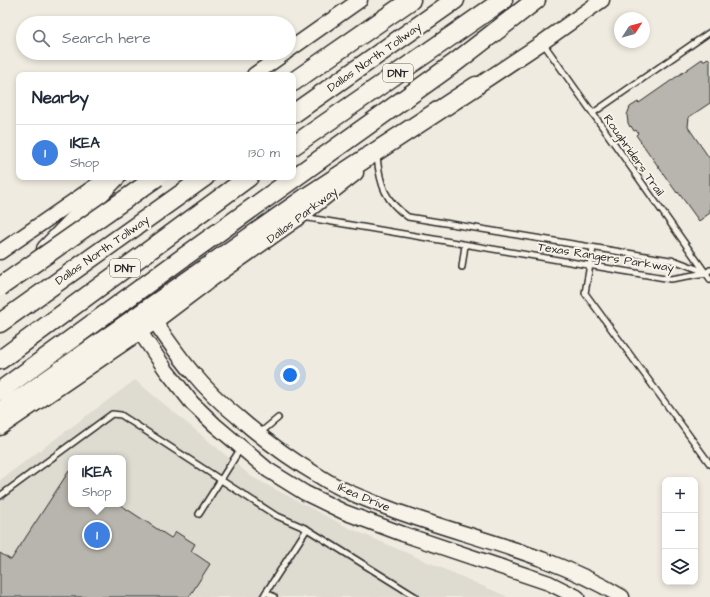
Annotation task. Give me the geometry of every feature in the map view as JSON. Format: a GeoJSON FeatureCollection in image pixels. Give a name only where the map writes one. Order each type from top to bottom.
{"type":"FeatureCollection","features":[{"type":"Feature","properties":{"kind":"highway"},"geometry":{"type":"LineString","coordinates":[[296,80],[411,0]]}},
{"type":"Feature","properties":{"kind":"highway","name":"Dallas North Tollway"},"geometry":{"type":"LineString","coordinates":[[296,112],[455,0]]}},
{"type":"Feature","properties":{"kind":"highway","name":"DNT"},"geometry":{"type":"LineString","coordinates":[[296,144],[503,0]]}},
{"type":"Feature","properties":{"kind":"highway"},"geometry":{"type":"LineString","coordinates":[[296,177],[456,62],[536,0]]}},
{"type":"Feature","properties":{"kind":"highway"},"geometry":{"type":"LineString","coordinates":[[0,411],[24,396],[305,198],[476,86]]}},
{"type":"Feature","properties":{"kind":"highway"},"geometry":{"type":"LineString","coordinates":[[0,288],[31,264],[113,180]]}},
{"type":"Feature","properties":{"kind":"highway"},"geometry":{"type":"LineString","coordinates":[[0,288],[153,180]]}},
{"type":"Feature","properties":{"kind":"highway","name":"Dallas North Tollway"},"geometry":{"type":"LineString","coordinates":[[0,323],[201,180]]}},
{"type":"Feature","properties":{"kind":"highway","name":"DNT"},"geometry":{"type":"LineString","coordinates":[[0,360],[245,180]]}},
{"type":"Feature","properties":{"kind":"highway"},"geometry":{"type":"LineString","coordinates":[[0,392],[291,180]]}},
{"type":"Feature","properties":{"kind":"street"},"geometry":{"type":"LineString","coordinates":[[296,45],[360,0]]}},
{"type":"Feature","properties":{"kind":"street","name":"Dallas Parkway"},"geometry":{"type":"LineString","coordinates":[[0,428],[155,322],[212,279],[300,217],[377,157],[476,86],[543,42],[602,0]]}},
{"type":"Feature","properties":{"kind":"street"},"geometry":{"type":"LineString","coordinates":[[258,72],[275,60]]}},
{"type":"Feature","properties":{"kind":"street"},"geometry":{"type":"LineString","coordinates":[[0,252],[105,180]]}},
{"type":"Feature","properties":{"kind":"street","name":"Ikea Drive"},"geometry":{"type":"LineString","coordinates":[[155,322],[193,374],[224,405],[258,434],[320,477],[397,511],[535,556],[575,572],[606,587],[622,597]]}},
{"type":"Feature","properties":{"kind":"street","name":"Ikea Drive"},"geometry":{"type":"LineString","coordinates":[[140,332],[166,370],[192,403],[215,425],[268,470],[305,493],[344,512],[403,534],[549,583],[577,597]]}},
{"type":"Feature","properties":{"kind":"street"},"geometry":{"type":"LineString","coordinates":[[242,448],[258,434]]}},
{"type":"Feature","properties":{"kind":"lane"},"geometry":{"type":"LineString","coordinates":[[593,113],[710,32]]}},
{"type":"Feature","properties":{"kind":"lane","name":"Roughriders Trail"},"geometry":{"type":"LineString","coordinates":[[543,42],[708,271],[710,279]]}},
{"type":"Feature","properties":{"kind":"lane","name":"Texas Rangers Parkway"},"geometry":{"type":"LineString","coordinates":[[377,157],[379,177],[385,193],[397,209],[408,217],[676,261],[708,271]]}},
{"type":"Feature","properties":{"kind":"lane","name":"Texas Rangers Parkway"},"geometry":{"type":"LineString","coordinates":[[300,217],[671,279],[708,271]]}},
{"type":"Feature","properties":{"kind":"lane"},"geometry":{"type":"LineString","coordinates":[[462,267],[465,245]]}},
{"type":"Feature","properties":{"kind":"lane"},"geometry":{"type":"LineString","coordinates":[[593,248],[585,293],[710,464]]}},
{"type":"Feature","properties":{"kind":"lane"},"geometry":{"type":"LineString","coordinates":[[0,496],[112,414],[121,415],[275,515],[307,529],[416,597]]}},
{"type":"Feature","properties":{"kind":"lane"},"geometry":{"type":"LineString","coordinates":[[258,434],[278,418]]}},
{"type":"Feature","properties":{"kind":"lane"},"geometry":{"type":"LineString","coordinates":[[199,514],[242,448]]}},
{"type":"Feature","properties":{"kind":"lane"},"geometry":{"type":"LineString","coordinates":[[274,597],[265,594],[307,529]]}},
{"type":"Feature","properties":{"kind":"shaded area"},"geometry":{"type":"Polygon","coordinates":[[[135,380],[252,477],[347,527],[508,597],[0,597],[0,480],[135,380]]]}},
{"type":"Feature","properties":{"kind":"building"},"geometry":{"type":"Polygon","coordinates":[[[708,58],[710,60],[710,103],[689,117],[688,127],[710,159],[710,213],[699,221],[678,192],[677,193],[636,135],[638,133],[636,130],[634,131],[631,126],[630,127],[627,115],[630,107],[638,102],[639,103],[702,59],[703,61],[708,58]]]}},
{"type":"Feature","properties":{"kind":"building"},"geometry":{"type":"Polygon","coordinates":[[[68,473],[68,507],[124,507],[171,538],[176,532],[195,544],[191,551],[210,564],[189,597],[0,597],[0,553],[11,560],[68,473]]]}},
{"type":"Feature","properties":{"kind":"place","name":"IKEA"},"geometry":{"type":"Point","coordinates":[97,535]}}]}
